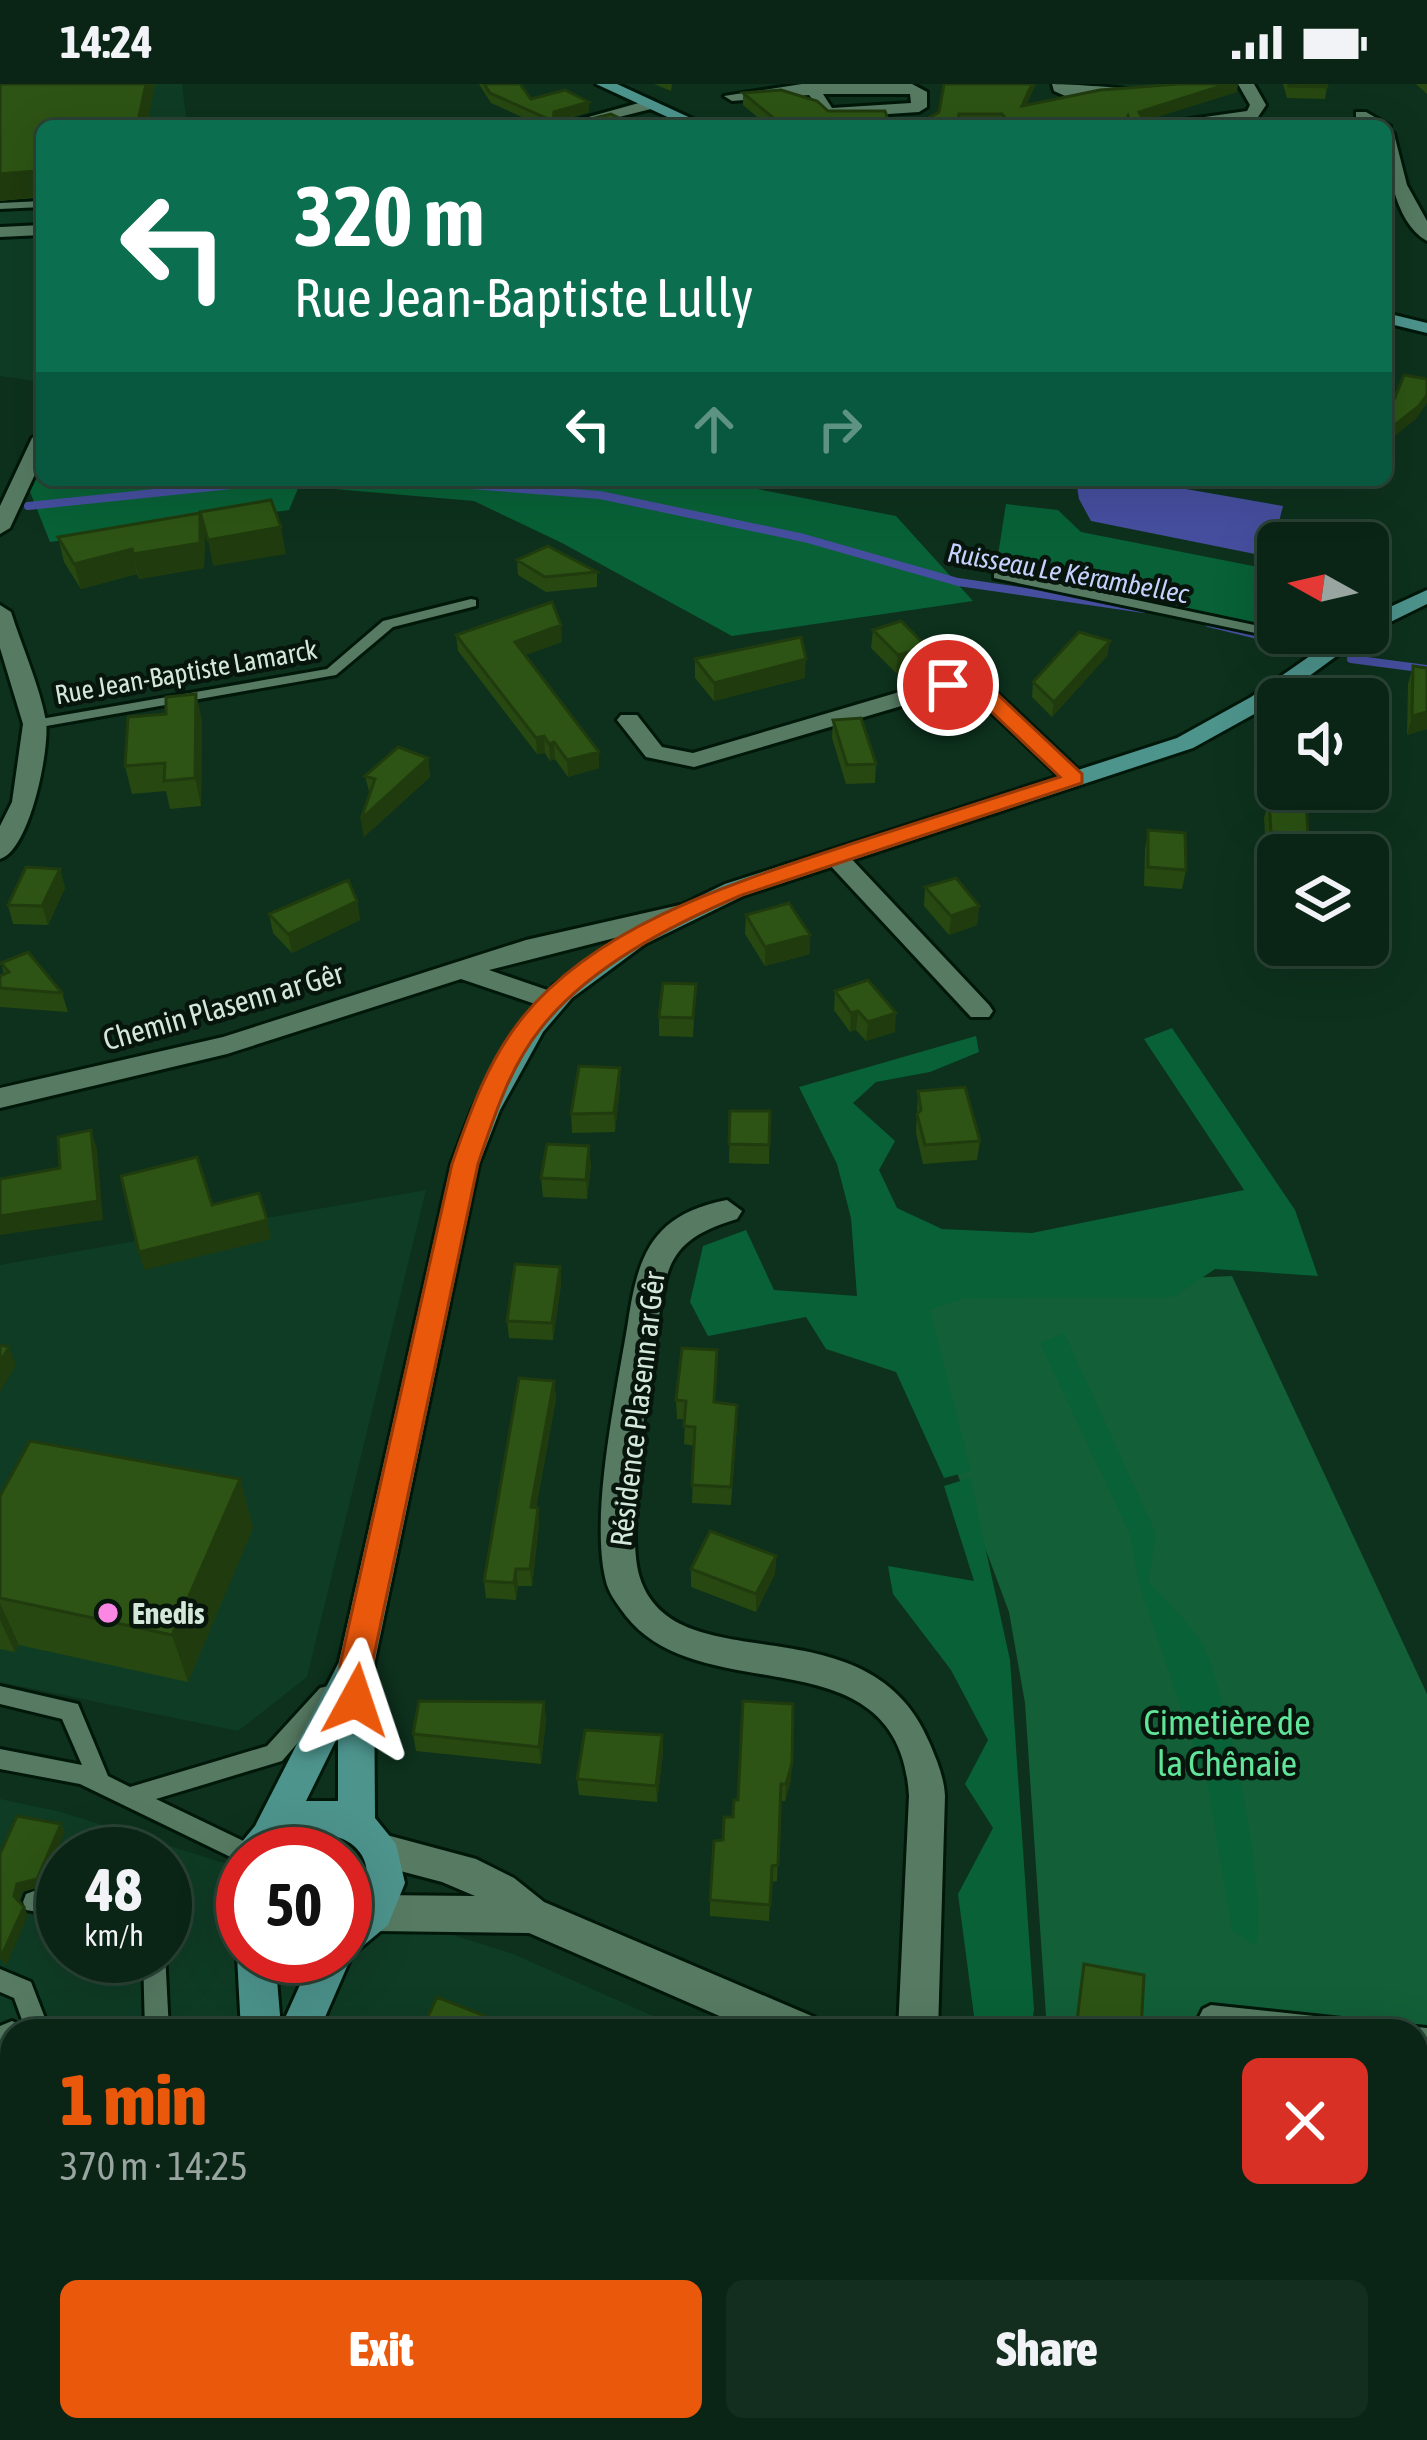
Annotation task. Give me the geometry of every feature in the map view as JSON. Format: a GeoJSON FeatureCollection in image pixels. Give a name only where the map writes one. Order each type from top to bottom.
{"type":"FeatureCollection","features":[{"type":"Feature","properties":{"kind":"main road"},"geometry":{"type":"LineString","coordinates":[[604,84],[684,120]]}},
{"type":"Feature","properties":{"kind":"main road"},"geometry":{"type":"LineString","coordinates":[[1392,319],[1427,328]]}},
{"type":"Feature","properties":{"kind":"main road"},"geometry":{"type":"LineString","coordinates":[[1389,615],[1427,596]]}},
{"type":"Feature","properties":{"kind":"main road"},"geometry":{"type":"LineString","coordinates":[[356,1822],[356,1665],[465,1164],[507,1060],[553,1000],[598,962],[680,913],[1185,743],[1259,702],[1326,655]]}},
{"type":"Feature","properties":{"kind":"main road"},"geometry":{"type":"LineString","coordinates":[[268,1827],[356,1665]]}},
{"type":"Feature","properties":{"kind":"main road"},"geometry":{"type":"LineString","coordinates":[[292,1827],[314,1814],[356,1822],[383,1851],[385,1893],[372,1916]]}},
{"type":"Feature","properties":{"kind":"main road"},"geometry":{"type":"LineString","coordinates":[[258,1983],[260,2019]]}},
{"type":"Feature","properties":{"kind":"main road"},"geometry":{"type":"LineString","coordinates":[[304,2019],[321,1983]]}},
{"type":"Feature","properties":{"kind":"street"},"geometry":{"type":"LineString","coordinates":[[1060,84],[1059,88],[1072,94],[1142,88]]}},
{"type":"Feature","properties":{"kind":"street"},"geometry":{"type":"LineString","coordinates":[[1245,120],[1258,104],[1246,84]]}},
{"type":"Feature","properties":{"kind":"street"},"geometry":{"type":"LineString","coordinates":[[732,96],[811,87],[912,88],[919,92],[919,107],[827,113],[811,87]]}},
{"type":"Feature","properties":{"kind":"street"},"geometry":{"type":"LineString","coordinates":[[589,120],[646,106]]}},
{"type":"Feature","properties":{"kind":"street"},"geometry":{"type":"LineString","coordinates":[[1361,115],[1369,120]]}},
{"type":"Feature","properties":{"kind":"street"},"geometry":{"type":"LineString","coordinates":[[1392,159],[1399,185],[1427,236]]}},
{"type":"Feature","properties":{"kind":"street"},"geometry":{"type":"LineString","coordinates":[[0,232],[36,230]]}},
{"type":"Feature","properties":{"kind":"street"},"geometry":{"type":"LineString","coordinates":[[0,528],[36,451]]}},
{"type":"Feature","properties":{"kind":"street"},"geometry":{"type":"LineString","coordinates":[[0,612],[35,724],[24,802],[0,851]]}},
{"type":"Feature","properties":{"kind":"street"},"geometry":{"type":"LineString","coordinates":[[629,720],[654,752],[694,760],[948,685],[969,686],[985,694],[1075,779]]}},
{"type":"Feature","properties":{"kind":"street"},"geometry":{"type":"LineString","coordinates":[[836,857],[980,1011]]}},
{"type":"Feature","properties":{"kind":"street","name":"Chemin Plasenn ar Gêr"},"geometry":{"type":"LineString","coordinates":[[0,1098],[227,1045],[535,946],[680,913]]}},
{"type":"Feature","properties":{"kind":"street"},"geometry":{"type":"LineString","coordinates":[[462,970],[553,1000]]}},
{"type":"Feature","properties":{"kind":"street","name":"Résidence Plasenn ar Gêr"},"geometry":{"type":"LineString","coordinates":[[728,1211],[686,1224],[660,1250],[650,1272],[617,1540],[624,1586],[648,1618],[682,1643],[697,1650],[832,1669],[864,1683],[900,1718],[926,1783],[918,2019]]}},
{"type":"Feature","properties":{"kind":"street"},"geometry":{"type":"LineString","coordinates":[[383,1851],[417,1856],[479,1882],[515,1898],[530,1916]]}},
{"type":"Feature","properties":{"kind":"street"},"geometry":{"type":"LineString","coordinates":[[375,1913],[530,1916],[769,2019]]}},
{"type":"Feature","properties":{"kind":"lane"},"geometry":{"type":"LineString","coordinates":[[0,206],[36,205]]}},
{"type":"Feature","properties":{"kind":"lane"},"geometry":{"type":"LineString","coordinates":[[999,575],[1302,639],[1326,655]]}},
{"type":"Feature","properties":{"kind":"lane","name":"Rue Jean-Baptiste Lamarck"},"geometry":{"type":"LineString","coordinates":[[35,724],[332,672],[388,624],[471,603]]}},
{"type":"Feature","properties":{"kind":"lane"},"geometry":{"type":"LineString","coordinates":[[131,1796],[274,1754],[356,1665]]}},
{"type":"Feature","properties":{"kind":"lane"},"geometry":{"type":"LineString","coordinates":[[0,1696],[70,1711],[100,1783]]}},
{"type":"Feature","properties":{"kind":"lane"},"geometry":{"type":"LineString","coordinates":[[0,1759],[100,1783],[216,1830]]}},
{"type":"Feature","properties":{"kind":"lane"},"geometry":{"type":"LineString","coordinates":[[0,1980],[23,1990],[29,2019]]}},
{"type":"Feature","properties":{"kind":"lane"},"geometry":{"type":"LineString","coordinates":[[156,1983],[157,2019]]}},
{"type":"Feature","properties":{"kind":"lane"},"geometry":{"type":"LineString","coordinates":[[1211,2017],[1230,2019]]}},
{"type":"Feature","properties":{"kind":"shaded area"},"geometry":{"type":"Polygon","coordinates":[[[0,84],[182,84],[186,120],[36,120],[36,381],[0,376],[0,84]]]}},
{"type":"Feature","properties":{"kind":"shaded area","name":"Enedis"},"geometry":{"type":"Polygon","coordinates":[[[426,1190],[307,1677],[238,1731],[0,1682],[0,1265],[426,1190]]]}},
{"type":"Feature","properties":{"kind":"shaded area"},"geometry":{"type":"Polygon","coordinates":[[[0,1799],[109,1827],[36,1827],[36,1983],[192,1983],[192,1853],[216,1861],[216,1983],[372,1983],[372,1910],[513,1954],[660,2019],[0,2019],[0,1799]]]}},
{"type":"Feature","properties":{"kind":"green space"},"geometry":{"type":"Polygon","coordinates":[[[36,472],[36,486],[299,486],[289,510],[50,542],[23,474],[36,472]]]}},
{"type":"Feature","properties":{"kind":"green space"},"geometry":{"type":"Polygon","coordinates":[[[299,486],[742,486],[896,516],[973,601],[732,636],[474,501],[299,486]]]}},
{"type":"Feature","properties":{"kind":"green space"},"geometry":{"type":"Polygon","coordinates":[[[1006,504],[1058,510],[1081,532],[1257,567],[1257,624],[996,568],[1006,504]]]}},
{"type":"Feature","properties":{"kind":"green space"},"geometry":{"type":"Polygon","coordinates":[[[1172,1028],[1295,1210],[1318,1276],[1215,1269],[1174,1297],[963,1298],[930,1310],[971,1471],[944,1478],[896,1372],[826,1349],[806,1317],[708,1336],[690,1302],[703,1246],[746,1230],[774,1290],[857,1296],[851,1218],[837,1164],[799,1087],[976,1036],[979,1052],[930,1072],[876,1082],[853,1103],[895,1141],[879,1170],[897,1208],[942,1229],[1032,1233],[1244,1190],[1144,1039],[1172,1028]]]}},
{"type":"Feature","properties":{"kind":"green space","name":"Cimetière de la Chênaie"},"geometry":{"type":"Polygon","coordinates":[[[1232,1276],[1427,1694],[1427,2019],[1046,2019],[1025,1703],[1009,1612],[944,1438],[902,1291],[1232,1276]]]}},
{"type":"Feature","properties":{"kind":"green space"},"geometry":{"type":"Polygon","coordinates":[[[1064,1333],[1156,1534],[1148,1581],[1196,1635],[1216,1681],[1251,1843],[1256,1946],[1232,1930],[1207,1782],[1140,1588],[1130,1534],[1040,1343],[1064,1333]]]}},
{"type":"Feature","properties":{"kind":"green space"},"geometry":{"type":"Polygon","coordinates":[[[970,1478],[1010,1660],[1032,2019],[974,2019],[958,1894],[993,1828],[965,1784],[988,1740],[951,1670],[893,1594],[888,1566],[974,1581],[944,1486],[970,1478]]]}},
{"type":"Feature","properties":{"kind":"water"},"geometry":{"type":"Polygon","coordinates":[[[1077,486],[1168,486],[1283,506],[1279,522],[1257,522],[1257,554],[1091,521],[1077,486]]]}},
{"type":"Feature","properties":{"kind":"building"},"geometry":{"type":"Polygon","coordinates":[[[0,84],[146,84],[138,120],[36,120],[36,171],[0,174],[0,84]]]}},
{"type":"Feature","properties":{"kind":"building"},"geometry":{"type":"Polygon","coordinates":[[[484,84],[520,84],[531,99],[565,90],[589,102],[554,112],[553,119],[568,120],[551,120],[490,93],[484,84]]]}},
{"type":"Feature","properties":{"kind":"building"},"geometry":{"type":"Polygon","coordinates":[[[944,84],[1032,84],[1022,106],[1100,90],[1227,84],[1139,112],[1143,119],[1169,120],[1130,120],[1128,116],[1126,120],[1007,120],[1002,114],[959,114],[958,120],[925,120],[939,112],[944,84]]]}},
{"type":"Feature","properties":{"kind":"building"},"geometry":{"type":"Polygon","coordinates":[[[1326,84],[1327,87],[1289,86],[1326,84]]]}},
{"type":"Feature","properties":{"kind":"building"},"geometry":{"type":"Polygon","coordinates":[[[781,90],[817,101],[828,111],[885,111],[888,120],[776,120],[743,93],[781,90]]]}},
{"type":"Feature","properties":{"kind":"building"},"geometry":{"type":"Polygon","coordinates":[[[611,114],[623,120],[587,120],[611,114]]]}},
{"type":"Feature","properties":{"kind":"building"},"geometry":{"type":"Polygon","coordinates":[[[1404,375],[1427,379],[1427,395],[1392,427],[1392,405],[1404,375]]]}},
{"type":"Feature","properties":{"kind":"building"},"geometry":{"type":"Polygon","coordinates":[[[271,500],[281,527],[208,540],[200,512],[271,500]]]}},
{"type":"Feature","properties":{"kind":"building"},"geometry":{"type":"Polygon","coordinates":[[[200,513],[200,543],[133,554],[132,549],[74,564],[58,537],[200,513]]]}},
{"type":"Feature","properties":{"kind":"building"},"geometry":{"type":"Polygon","coordinates":[[[548,546],[597,572],[545,577],[517,560],[548,546]]]}},
{"type":"Feature","properties":{"kind":"building"},"geometry":{"type":"Polygon","coordinates":[[[552,602],[561,625],[515,642],[599,752],[567,760],[554,742],[549,744],[544,736],[536,738],[456,635],[552,602]]]}},
{"type":"Feature","properties":{"kind":"building"},"geometry":{"type":"Polygon","coordinates":[[[901,621],[927,647],[898,655],[873,630],[901,621]]]}},
{"type":"Feature","properties":{"kind":"building"},"geometry":{"type":"Polygon","coordinates":[[[1079,632],[1110,641],[1054,702],[1033,682],[1079,632]]]}},
{"type":"Feature","properties":{"kind":"building"},"geometry":{"type":"Polygon","coordinates":[[[801,637],[806,659],[714,683],[695,659],[801,637]]]}},
{"type":"Feature","properties":{"kind":"building"},"geometry":{"type":"Polygon","coordinates":[[[1413,666],[1427,668],[1427,712],[1412,716],[1413,666]]]}},
{"type":"Feature","properties":{"kind":"building"},"geometry":{"type":"Polygon","coordinates":[[[196,694],[195,778],[164,781],[165,763],[125,766],[128,717],[166,714],[166,697],[196,694]]]}},
{"type":"Feature","properties":{"kind":"building"},"geometry":{"type":"Polygon","coordinates":[[[861,718],[876,764],[847,765],[833,720],[861,718]]]}},
{"type":"Feature","properties":{"kind":"building"},"geometry":{"type":"Polygon","coordinates":[[[398,747],[428,758],[361,819],[375,779],[365,776],[398,747]]]}},
{"type":"Feature","properties":{"kind":"building"},"geometry":{"type":"Polygon","coordinates":[[[1270,810],[1306,810],[1308,834],[1271,832],[1270,810]]]}},
{"type":"Feature","properties":{"kind":"building"},"geometry":{"type":"Polygon","coordinates":[[[1148,830],[1185,833],[1186,870],[1148,867],[1148,830]]]}},
{"type":"Feature","properties":{"kind":"building"},"geometry":{"type":"Polygon","coordinates":[[[26,867],[60,869],[42,906],[8,905],[26,867]]]}},
{"type":"Feature","properties":{"kind":"building"},"geometry":{"type":"Polygon","coordinates":[[[956,878],[979,906],[951,916],[925,887],[956,878]]]}},
{"type":"Feature","properties":{"kind":"building"},"geometry":{"type":"Polygon","coordinates":[[[348,880],[357,901],[288,934],[269,914],[348,880]]]}},
{"type":"Feature","properties":{"kind":"building"},"geometry":{"type":"Polygon","coordinates":[[[789,903],[810,935],[765,947],[746,915],[789,903]]]}},
{"type":"Feature","properties":{"kind":"building"},"geometry":{"type":"Polygon","coordinates":[[[28,952],[62,993],[0,988],[0,976],[9,972],[1,963],[28,952]]]}},
{"type":"Feature","properties":{"kind":"building"},"geometry":{"type":"Polygon","coordinates":[[[868,980],[896,1013],[868,1022],[858,1011],[851,1013],[835,991],[868,980]]]}},
{"type":"Feature","properties":{"kind":"building"},"geometry":{"type":"Polygon","coordinates":[[[663,983],[696,984],[693,1018],[659,1017],[663,983]]]}},
{"type":"Feature","properties":{"kind":"building"},"geometry":{"type":"Polygon","coordinates":[[[579,1066],[620,1068],[614,1113],[571,1114],[579,1066]]]}},
{"type":"Feature","properties":{"kind":"building"},"geometry":{"type":"Polygon","coordinates":[[[965,1087],[980,1141],[925,1145],[917,1114],[921,1110],[918,1091],[965,1087]]]}},
{"type":"Feature","properties":{"kind":"building"},"geometry":{"type":"Polygon","coordinates":[[[730,1111],[770,1111],[769,1145],[729,1144],[730,1111]]]}},
{"type":"Feature","properties":{"kind":"building"},"geometry":{"type":"Polygon","coordinates":[[[91,1130],[98,1201],[0,1216],[0,1179],[60,1168],[58,1137],[91,1130]]]}},
{"type":"Feature","properties":{"kind":"building"},"geometry":{"type":"Polygon","coordinates":[[[547,1144],[589,1146],[586,1180],[541,1178],[547,1144]]]}},
{"type":"Feature","properties":{"kind":"building"},"geometry":{"type":"Polygon","coordinates":[[[197,1157],[212,1205],[259,1193],[267,1220],[139,1252],[121,1176],[197,1157]]]}},
{"type":"Feature","properties":{"kind":"building"},"geometry":{"type":"Polygon","coordinates":[[[515,1264],[560,1267],[552,1323],[507,1321],[515,1264]]]}},
{"type":"Feature","properties":{"kind":"building"},"geometry":{"type":"Polygon","coordinates":[[[682,1348],[717,1350],[714,1402],[737,1405],[731,1487],[692,1485],[695,1427],[684,1426],[686,1401],[676,1400],[682,1348]]]}},
{"type":"Feature","properties":{"kind":"building"},"geometry":{"type":"Polygon","coordinates":[[[519,1378],[554,1381],[531,1507],[538,1508],[530,1569],[516,1569],[514,1583],[484,1581],[519,1378]]]}},
{"type":"Feature","properties":{"kind":"building","name":"Enedis"},"geometry":{"type":"Polygon","coordinates":[[[30,1441],[240,1479],[172,1635],[0,1598],[0,1496],[30,1441]]]}},
{"type":"Feature","properties":{"kind":"building"},"geometry":{"type":"Polygon","coordinates":[[[710,1531],[776,1556],[756,1594],[691,1569],[710,1531]]]}},
{"type":"Feature","properties":{"kind":"building"},"geometry":{"type":"Polygon","coordinates":[[[419,1701],[544,1702],[539,1747],[413,1734],[419,1701]]]}},
{"type":"Feature","properties":{"kind":"building"},"geometry":{"type":"Polygon","coordinates":[[[743,1701],[793,1704],[792,1763],[786,1784],[781,1784],[778,1865],[772,1866],[770,1905],[710,1900],[714,1841],[723,1840],[724,1817],[733,1817],[734,1800],[738,1800],[743,1701]]]}},
{"type":"Feature","properties":{"kind":"building"},"geometry":{"type":"Polygon","coordinates":[[[585,1730],[662,1735],[656,1786],[577,1779],[585,1730]]]}},
{"type":"Feature","properties":{"kind":"building"},"geometry":{"type":"Polygon","coordinates":[[[17,1816],[61,1824],[36,1827],[36,1879],[17,1884],[14,1896],[24,1907],[0,1959],[0,1854],[17,1816]]]}},
{"type":"Feature","properties":{"kind":"building"},"geometry":{"type":"Polygon","coordinates":[[[1084,1964],[1144,1975],[1142,2019],[1077,2019],[1084,1964]]]}},
{"type":"Feature","properties":{"kind":"building"},"geometry":{"type":"Polygon","coordinates":[[[437,1997],[493,2019],[427,2019],[437,1997]]]}},
{"type":"Feature","properties":{"kind":"waterway","name":"Ruisseau Le Kérambellec"},"geometry":{"type":"LineString","coordinates":[[28,506],[223,486]]}},
{"type":"Feature","properties":{"kind":"waterway","name":"Ruisseau Le Kérambellec"},"geometry":{"type":"LineString","coordinates":[[483,486],[600,495],[804,538],[958,582],[1144,609]]}},
{"type":"Feature","properties":{"kind":"waterway","name":"Ruisseau Le Kérambellec"},"geometry":{"type":"LineString","coordinates":[[1209,623],[1257,635]]}},
{"type":"Feature","properties":{"kind":"waterway","name":"Ruisseau Le Kérambellec"},"geometry":{"type":"LineString","coordinates":[[1351,659],[1427,669]]}},
{"type":"Feature","properties":{"kind":"place","name":"Enedis"},"geometry":{"type":"Point","coordinates":[108,1613]}},
{"type":"Feature","properties":{"kind":"route"},"geometry":{"type":"LineString","coordinates":[[356,1700],[356,1665],[465,1164],[507,1060],[532,1022],[574,980],[680,913],[734,890],[1075,779],[985,694],[969,686],[948,685]]}}]}
